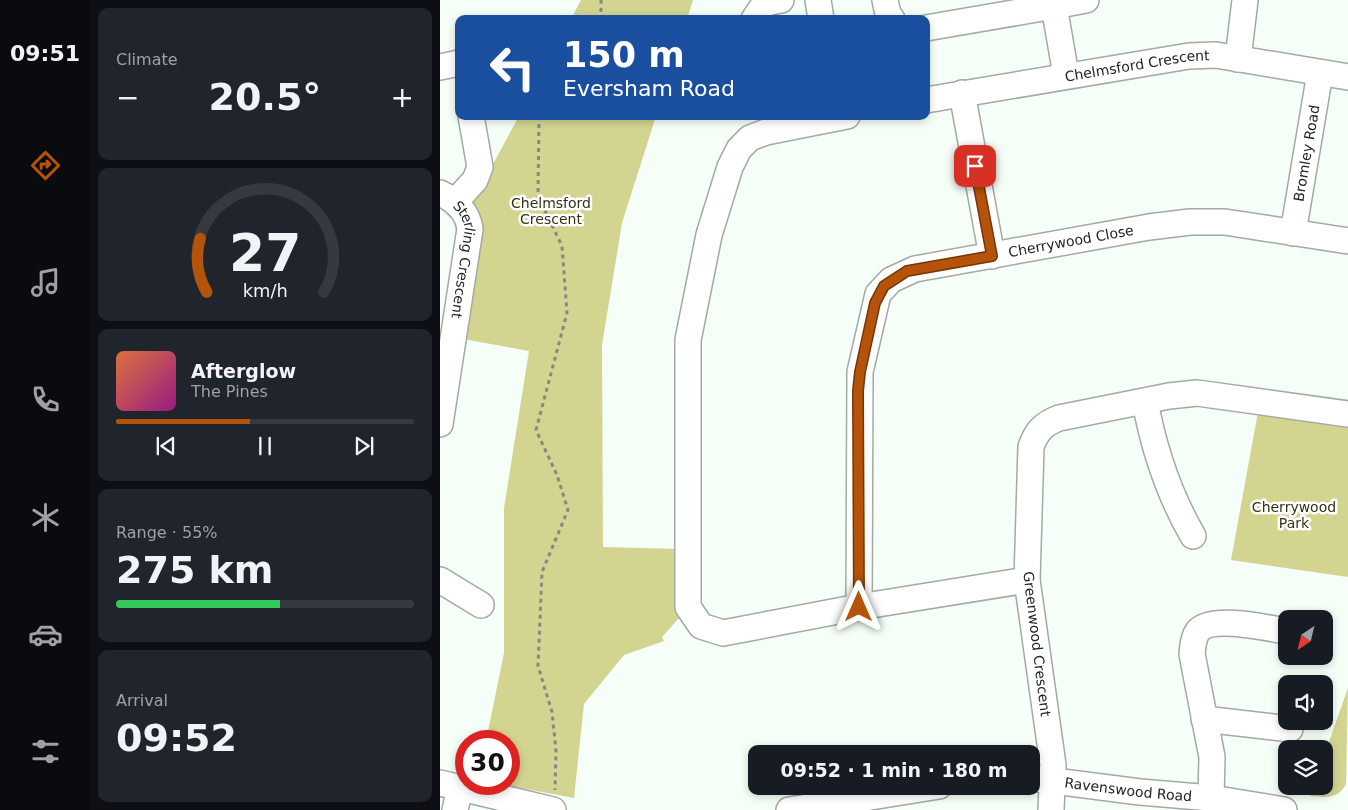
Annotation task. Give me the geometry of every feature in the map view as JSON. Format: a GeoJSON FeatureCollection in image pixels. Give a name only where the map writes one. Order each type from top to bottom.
{"type":"FeatureCollection","features":[{"type":"Feature","properties":{"kind":"street"},"geometry":{"type":"LineString","coordinates":[[757,15],[765,3],[781,0]]}},
{"type":"Feature","properties":{"kind":"street"},"geometry":{"type":"LineString","coordinates":[[818,0],[820,15]]}},
{"type":"Feature","properties":{"kind":"street"},"geometry":{"type":"LineString","coordinates":[[885,0],[889,15]]}},
{"type":"Feature","properties":{"kind":"street"},"geometry":{"type":"LineString","coordinates":[[930,27],[1086,0]]}},
{"type":"Feature","properties":{"kind":"street"},"geometry":{"type":"LineString","coordinates":[[1238,59],[1246,0]]}},
{"type":"Feature","properties":{"kind":"street"},"geometry":{"type":"LineString","coordinates":[[1054,6],[1066,75]]}},
{"type":"Feature","properties":{"kind":"street","name":"Chelmsford Crescent"},"geometry":{"type":"LineString","coordinates":[[930,99],[1066,75],[1189,56],[1216,55],[1348,77]]}},
{"type":"Feature","properties":{"kind":"street"},"geometry":{"type":"LineString","coordinates":[[440,67],[455,64]]}},
{"type":"Feature","properties":{"kind":"street","name":"Bromley Road"},"geometry":{"type":"LineString","coordinates":[[1293,233],[1320,73]]}},
{"type":"Feature","properties":{"kind":"street"},"geometry":{"type":"LineString","coordinates":[[962,93],[992,256]]}},
{"type":"Feature","properties":{"kind":"street"},"geometry":{"type":"LineString","coordinates":[[448,198],[475,180],[480,167],[472,120]]}},
{"type":"Feature","properties":{"kind":"street"},"geometry":{"type":"LineString","coordinates":[[807,120],[762,124],[739,149],[730,167],[709,235],[688,340],[688,606],[701,626],[723,633],[859,607],[1027,580]]}},
{"type":"Feature","properties":{"kind":"street","name":"Sterling Crescent"},"geometry":{"type":"LineString","coordinates":[[440,424],[470,235],[466,216],[448,198]]}},
{"type":"Feature","properties":{"kind":"street","name":"Cherrywood Close"},"geometry":{"type":"LineString","coordinates":[[859,607],[858,391],[860,372],[875,303],[884,286],[907,271],[1149,227],[1190,222],[1225,222],[1348,242]]}},
{"type":"Feature","properties":{"kind":"street"},"geometry":{"type":"LineString","coordinates":[[1193,536],[1177,508],[1164,476],[1152,440],[1146,401],[1197,393],[1348,414]]}},
{"type":"Feature","properties":{"kind":"street","name":"Greenwood Crescent"},"geometry":{"type":"LineString","coordinates":[[1051,810],[1042,779],[1054,765],[1027,580],[1030,447],[1040,429],[1048,422],[1146,401]]}},
{"type":"Feature","properties":{"kind":"street"},"geometry":{"type":"LineString","coordinates":[[440,580],[481,605]]}},
{"type":"Feature","properties":{"kind":"street"},"geometry":{"type":"LineString","coordinates":[[1211,798],[1212,757],[1192,654],[1193,642],[1198,632],[1207,624],[1221,623],[1278,630]]}},
{"type":"Feature","properties":{"kind":"street"},"geometry":{"type":"LineString","coordinates":[[1204,719],[1278,728]]}},
{"type":"Feature","properties":{"kind":"street","name":"Ravenswood Road"},"geometry":{"type":"LineString","coordinates":[[1042,779],[1211,798],[1284,810]]}},
{"type":"Feature","properties":{"kind":"street"},"geometry":{"type":"LineString","coordinates":[[452,793],[553,810]]}},
{"type":"Feature","properties":{"kind":"street"},"geometry":{"type":"LineString","coordinates":[[789,810],[883,795]]}},
{"type":"Feature","properties":{"kind":"path"},"geometry":{"type":"LineString","coordinates":[[599,15],[601,0]]}},
{"type":"Feature","properties":{"kind":"path"},"geometry":{"type":"LineString","coordinates":[[539,120],[538,196],[562,246],[567,313],[536,430],[557,475],[568,510],[553,551],[542,572],[538,666],[552,712],[556,751],[553,810]]}},
{"type":"Feature","properties":{"kind":"green space"},"geometry":{"type":"Polygon","coordinates":[[[581,0],[693,0],[688,15],[573,15],[581,0]]]}},
{"type":"Feature","properties":{"kind":"green space","name":"Chelmsford Crescent"},"geometry":{"type":"Polygon","coordinates":[[[517,120],[655,120],[622,223],[602,345],[603,547],[680,549],[680,617],[662,637],[664,641],[624,655],[584,704],[574,798],[520,788],[520,730],[488,730],[504,653],[504,508],[529,351],[463,339],[479,226],[479,214],[473,201],[517,120]]]}},
{"type":"Feature","properties":{"kind":"green space","name":"Cherrywood Park"},"geometry":{"type":"Polygon","coordinates":[[[1258,412],[1348,426],[1348,577],[1231,560],[1258,412]]]}},
{"type":"Feature","properties":{"kind":"green space"},"geometry":{"type":"Polygon","coordinates":[[[1348,688],[1346,784],[1335,795],[1326,797],[1310,796],[1333,795],[1333,740],[1330,740],[1348,688]]]}},
{"type":"Feature","properties":{"kind":"route"},"geometry":{"type":"LineString","coordinates":[[859,607],[858,391],[860,372],[875,303],[878,294],[884,286],[907,271],[992,256],[975,166]]}}]}
